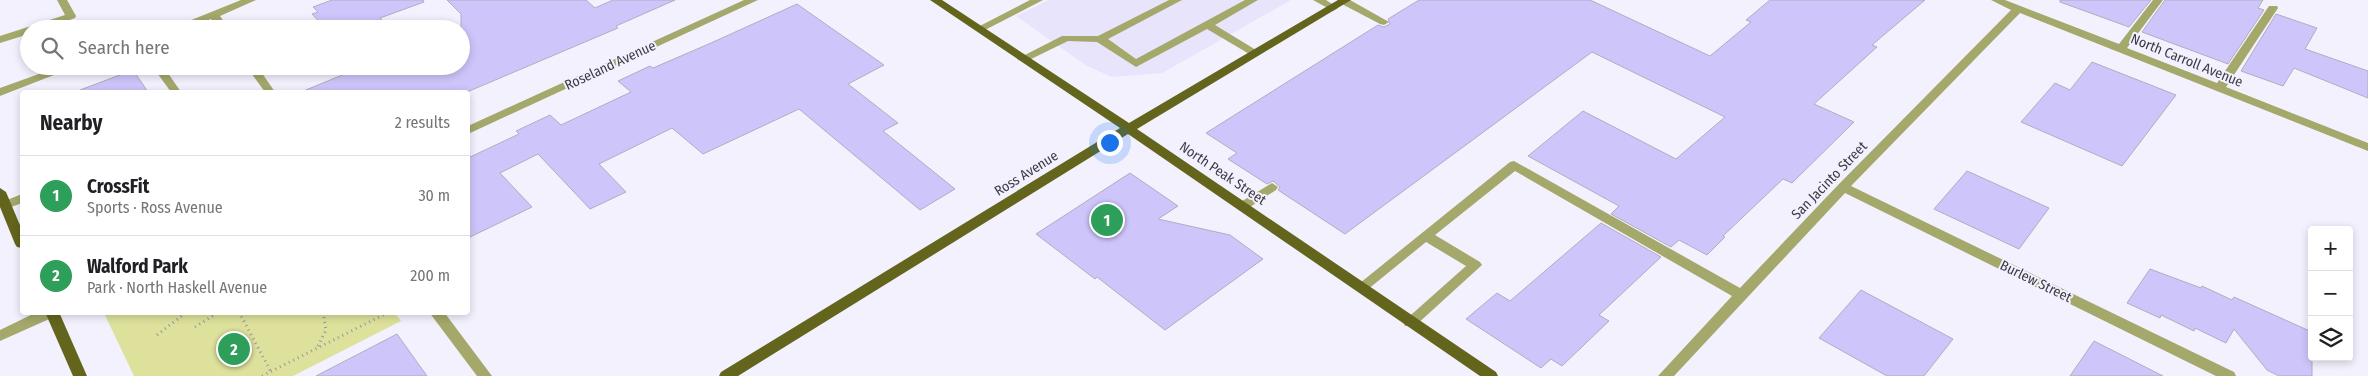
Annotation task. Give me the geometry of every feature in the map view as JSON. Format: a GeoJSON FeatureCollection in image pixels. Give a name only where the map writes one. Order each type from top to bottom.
{"type":"FeatureCollection","features":[{"type":"Feature","properties":{"kind":"main road","name":"North Peak Street"},"geometry":{"type":"LineString","coordinates":[[935,0],[1243,206],[1491,376]]}},
{"type":"Feature","properties":{"kind":"main road","name":"Ross Avenue"},"geometry":{"type":"LineString","coordinates":[[729,375],[1129,129],[1345,0]]}},
{"type":"Feature","properties":{"kind":"main road"},"geometry":{"type":"LineString","coordinates":[[0,192],[20,236]]}},
{"type":"Feature","properties":{"kind":"main road"},"geometry":{"type":"LineString","coordinates":[[52,315],[80,376]]}},
{"type":"Feature","properties":{"kind":"street"},"geometry":{"type":"LineString","coordinates":[[59,20],[71,16],[62,0]]}},
{"type":"Feature","properties":{"kind":"street"},"geometry":{"type":"LineString","coordinates":[[197,20],[251,0]]}},
{"type":"Feature","properties":{"kind":"street","name":"Roseland Avenue"},"geometry":{"type":"LineString","coordinates":[[470,129],[753,0]]}},
{"type":"Feature","properties":{"kind":"street"},"geometry":{"type":"LineString","coordinates":[[979,30],[1038,0]]}},
{"type":"Feature","properties":{"kind":"street"},"geometry":{"type":"LineString","coordinates":[[1023,59],[1066,38],[1100,39],[1177,0]]}},
{"type":"Feature","properties":{"kind":"street"},"geometry":{"type":"LineString","coordinates":[[1100,39],[1136,64],[1253,0]]}},
{"type":"Feature","properties":{"kind":"street"},"geometry":{"type":"LineString","coordinates":[[1318,0],[1333,8]]}},
{"type":"Feature","properties":{"kind":"street"},"geometry":{"type":"LineString","coordinates":[[1345,0],[1384,22]]}},
{"type":"Feature","properties":{"kind":"street","name":"North Carroll Avenue"},"geometry":{"type":"LineString","coordinates":[[1996,0],[2368,147]]}},
{"type":"Feature","properties":{"kind":"street"},"geometry":{"type":"LineString","coordinates":[[2120,50],[2158,0]]}},
{"type":"Feature","properties":{"kind":"street"},"geometry":{"type":"LineString","coordinates":[[2219,89],[2273,8]]}},
{"type":"Feature","properties":{"kind":"street","name":"San Jacinto Street"},"geometry":{"type":"LineString","coordinates":[[1665,376],[1843,186],[2018,9]]}},
{"type":"Feature","properties":{"kind":"street"},"geometry":{"type":"LineString","coordinates":[[213,14],[217,20]]}},
{"type":"Feature","properties":{"kind":"street"},"geometry":{"type":"LineString","coordinates":[[1208,26],[1255,53]]}},
{"type":"Feature","properties":{"kind":"street"},"geometry":{"type":"LineString","coordinates":[[1,37],[20,32]]}},
{"type":"Feature","properties":{"kind":"street"},"geometry":{"type":"LineString","coordinates":[[0,92],[47,75]]}},
{"type":"Feature","properties":{"kind":"street"},"geometry":{"type":"LineString","coordinates":[[164,75],[175,90]]}},
{"type":"Feature","properties":{"kind":"street"},"geometry":{"type":"LineString","coordinates":[[258,75],[269,90]]}},
{"type":"Feature","properties":{"kind":"street"},"geometry":{"type":"LineString","coordinates":[[1362,287],[1514,165],[1741,295]]}},
{"type":"Feature","properties":{"kind":"street"},"geometry":{"type":"LineString","coordinates":[[1243,206],[1272,186]]}},
{"type":"Feature","properties":{"kind":"street","name":"Burlew Street"},"geometry":{"type":"LineString","coordinates":[[1843,186],[2229,376]]}},
{"type":"Feature","properties":{"kind":"street"},"geometry":{"type":"LineString","coordinates":[[6,205],[20,199]]}},
{"type":"Feature","properties":{"kind":"street"},"geometry":{"type":"LineString","coordinates":[[1410,322],[1475,265],[1426,236]]}},
{"type":"Feature","properties":{"kind":"street"},"geometry":{"type":"LineString","coordinates":[[0,336],[45,315]]}},
{"type":"Feature","properties":{"kind":"street"},"geometry":{"type":"LineString","coordinates":[[438,315],[485,376]]}},
{"type":"Feature","properties":{"kind":"path"},"geometry":{"type":"LineString","coordinates":[[158,335],[183,315]]}},
{"type":"Feature","properties":{"kind":"path"},"geometry":{"type":"LineString","coordinates":[[195,326],[214,315]]}},
{"type":"Feature","properties":{"kind":"path"},"geometry":{"type":"LineString","coordinates":[[241,315],[271,372]]}},
{"type":"Feature","properties":{"kind":"path"},"geometry":{"type":"LineString","coordinates":[[316,349],[326,334],[327,325],[323,315]]}},
{"type":"Feature","properties":{"kind":"path"},"geometry":{"type":"LineString","coordinates":[[262,376],[383,315]]}},
{"type":"Feature","properties":{"kind":"shaded area"},"geometry":{"type":"Polygon","coordinates":[[[1049,0],[1291,0],[1162,73],[1112,77],[1087,66],[1016,16],[1049,0]]]}},
{"type":"Feature","properties":{"kind":"green space"},"geometry":{"type":"Polygon","coordinates":[[[105,315],[396,315],[401,321],[293,376],[134,376],[105,315]]]}},
{"type":"Feature","properties":{"kind":"building"},"geometry":{"type":"Polygon","coordinates":[[[332,0],[423,0],[424,2],[380,18],[382,20],[318,20],[312,14],[318,12],[313,7],[332,0]]]}},
{"type":"Feature","properties":{"kind":"building"},"geometry":{"type":"Polygon","coordinates":[[[447,0],[586,0],[595,8],[613,0],[675,0],[616,26],[618,28],[470,91],[306,90],[342,75],[470,75],[470,20],[461,20],[461,14],[447,0]]]}},
{"type":"Feature","properties":{"kind":"building"},"geometry":{"type":"Polygon","coordinates":[[[1419,0],[1590,0],[1710,56],[1751,22],[1746,20],[1770,0],[1925,0],[1872,45],[1877,47],[1814,104],[1854,122],[1792,183],[1783,179],[1723,236],[1725,237],[1707,255],[1679,240],[1671,247],[1611,214],[1619,206],[1528,156],[1583,111],[1676,159],[1725,117],[1592,52],[1345,234],[1278,190],[1280,187],[1273,181],[1267,184],[1228,159],[1237,153],[1206,133],[1378,25],[1384,27],[1390,24],[1388,19],[1419,0]]]}},
{"type":"Feature","properties":{"kind":"building"},"geometry":{"type":"Polygon","coordinates":[[[2060,0],[2151,0],[2129,27],[2060,2],[2060,0]]]}},
{"type":"Feature","properties":{"kind":"building"},"geometry":{"type":"Polygon","coordinates":[[[2165,0],[2263,0],[2258,8],[2264,10],[2228,64],[2142,32],[2165,0]]]}},
{"type":"Feature","properties":{"kind":"building"},"geometry":{"type":"Polygon","coordinates":[[[797,4],[884,65],[848,84],[898,123],[883,131],[955,189],[920,210],[799,109],[703,154],[672,128],[599,164],[626,192],[590,209],[538,154],[500,173],[532,207],[470,237],[470,157],[519,134],[516,131],[550,115],[561,125],[631,92],[618,81],[650,66],[653,68],[797,4]]]}},
{"type":"Feature","properties":{"kind":"building"},"geometry":{"type":"Polygon","coordinates":[[[2276,14],[2317,28],[2305,49],[2368,71],[2368,98],[2294,68],[2283,86],[2241,71],[2276,14]]]}},
{"type":"Feature","properties":{"kind":"building"},"geometry":{"type":"Polygon","coordinates":[[[2092,62],[2176,95],[2122,166],[2021,122],[2055,83],[2070,90],[2092,62]]]}},
{"type":"Feature","properties":{"kind":"building"},"geometry":{"type":"Polygon","coordinates":[[[120,75],[136,75],[147,90],[80,90],[120,75]]]}},
{"type":"Feature","properties":{"kind":"building"},"geometry":{"type":"Polygon","coordinates":[[[1967,171],[2049,208],[2019,249],[1934,209],[1967,171]]]}},
{"type":"Feature","properties":{"kind":"building"},"geometry":{"type":"Polygon","coordinates":[[[1130,173],[1178,206],[1158,219],[1230,235],[1263,259],[1165,330],[1097,277],[1095,279],[1036,234],[1130,173]]]}},
{"type":"Feature","properties":{"kind":"building"},"geometry":{"type":"Polygon","coordinates":[[[1601,223],[1661,257],[1599,315],[1609,321],[1562,366],[1551,359],[1541,368],[1466,319],[1497,293],[1510,301],[1601,223]]]}},
{"type":"Feature","properties":{"kind":"building"},"geometry":{"type":"Polygon","coordinates":[[[2150,269],[2201,288],[2202,286],[2232,300],[2234,297],[2308,330],[2308,361],[2312,361],[2312,376],[2279,376],[2267,370],[2234,329],[2226,343],[2195,328],[2194,331],[2161,315],[2160,318],[2127,303],[2150,269]]]}},
{"type":"Feature","properties":{"kind":"building"},"geometry":{"type":"Polygon","coordinates":[[[1861,290],[1953,339],[1924,376],[1887,376],[1819,338],[1861,290]]]}},
{"type":"Feature","properties":{"kind":"building"},"geometry":{"type":"Polygon","coordinates":[[[397,334],[427,376],[316,376],[397,334]]]}},
{"type":"Feature","properties":{"kind":"building"},"geometry":{"type":"Polygon","coordinates":[[[2094,341],[2163,376],[2070,376],[2094,341]]]}},
{"type":"Feature","properties":{"kind":"place","name":"CrossFit"},"geometry":{"type":"Point","coordinates":[1107,220]}},
{"type":"Feature","properties":{"kind":"place","name":"Walford Park"},"geometry":{"type":"Point","coordinates":[234,349]}}]}
